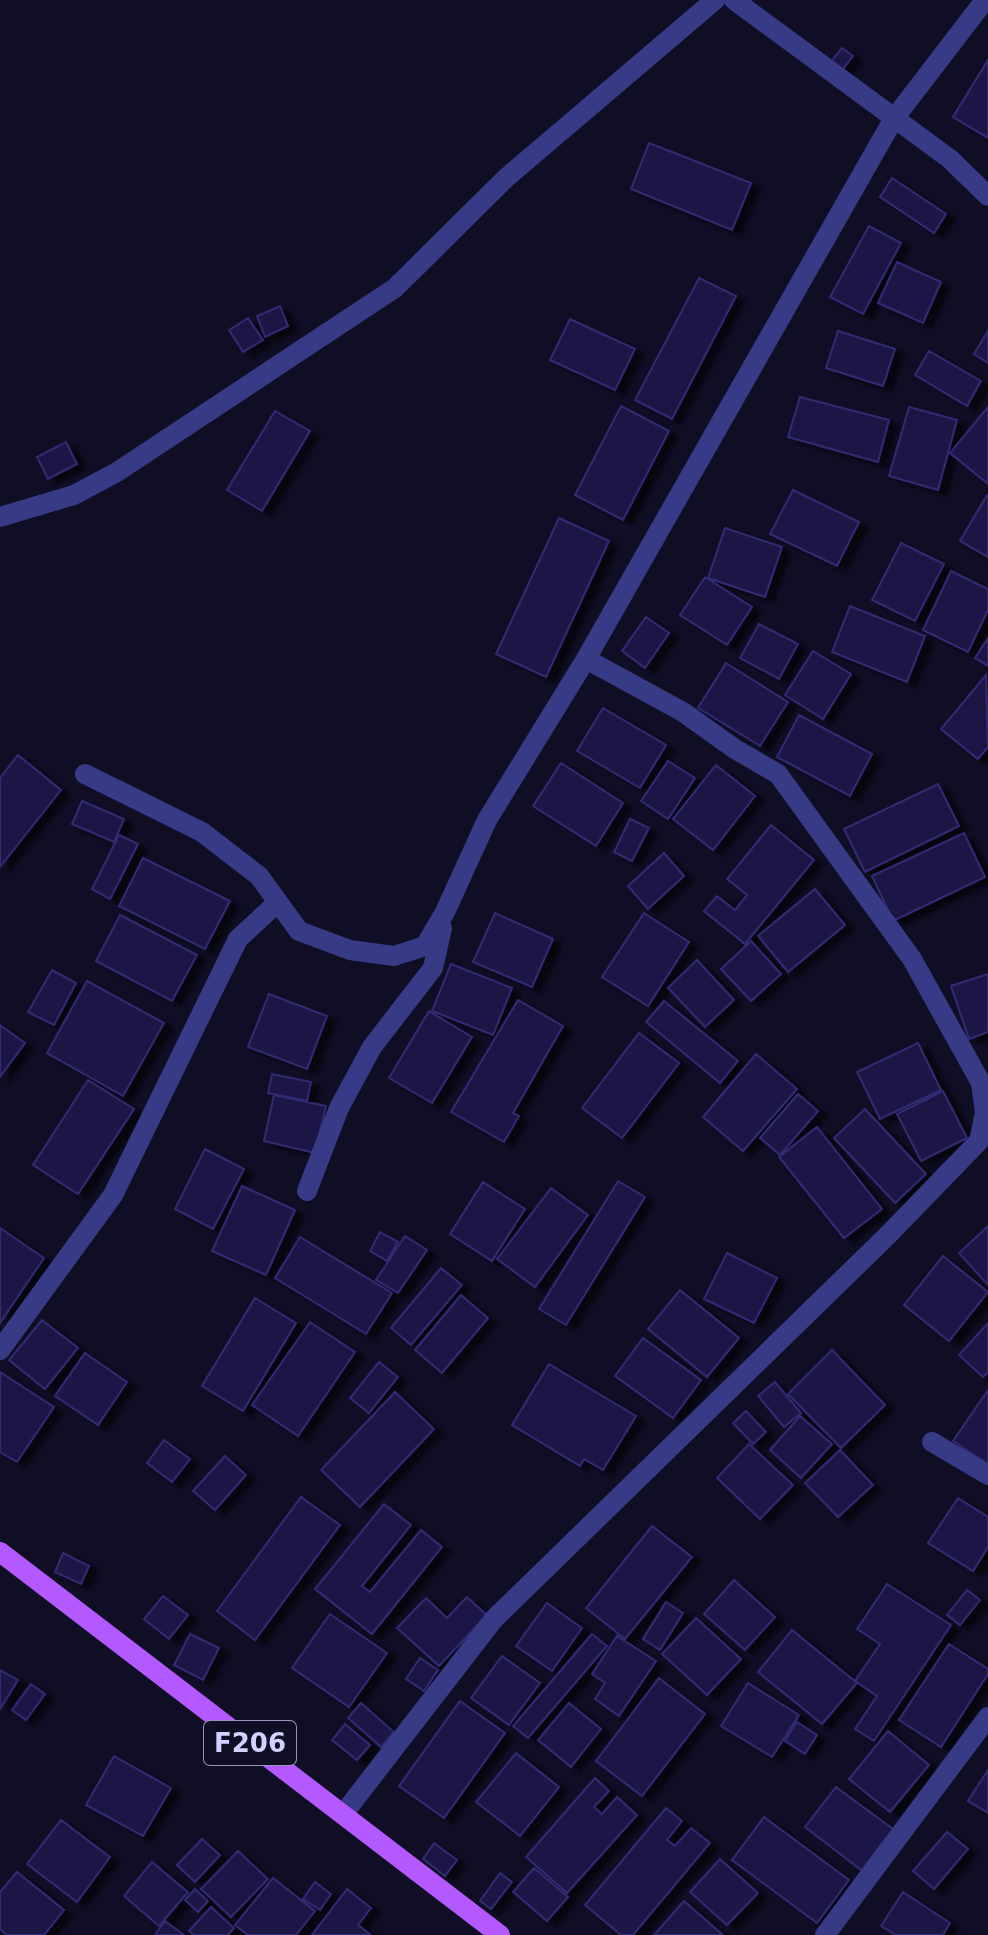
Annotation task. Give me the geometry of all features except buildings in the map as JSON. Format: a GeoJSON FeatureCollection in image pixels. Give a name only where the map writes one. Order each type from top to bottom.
{"type":"FeatureCollection","features":[{"type":"Feature","properties":{"kind":"main road","name":"F206"},"geometry":{"type":"LineString","coordinates":[[0,1552],[500,1935]]}},
{"type":"Feature","properties":{"kind":"street"},"geometry":{"type":"LineString","coordinates":[[0,517],[74,495],[117,472],[395,288],[506,178],[715,0]]}},
{"type":"Feature","properties":{"kind":"street"},"geometry":{"type":"LineString","coordinates":[[734,0],[950,159],[988,196]]}},
{"type":"Feature","properties":{"kind":"street"},"geometry":{"type":"LineString","coordinates":[[85,774],[202,832],[259,876],[299,931],[350,950],[394,956],[425,946],[445,912],[487,820],[586,659],[893,120],[985,0]]}},
{"type":"Feature","properties":{"kind":"street"},"geometry":{"type":"LineString","coordinates":[[344,1813],[494,1619],[887,1236],[979,1141],[985,1113],[981,1083],[912,959],[778,774],[735,749],[683,712],[586,659]]}},
{"type":"Feature","properties":{"kind":"street"},"geometry":{"type":"LineString","coordinates":[[0,1350],[113,1195],[238,939],[277,903]]}},
{"type":"Feature","properties":{"kind":"street"},"geometry":{"type":"LineString","coordinates":[[307,1191],[339,1108],[372,1047],[433,968],[445,912]]}},
{"type":"Feature","properties":{"kind":"street"},"geometry":{"type":"LineString","coordinates":[[932,1442],[988,1475]]}},
{"type":"Feature","properties":{"kind":"street"},"geometry":{"type":"LineString","coordinates":[[825,1935],[988,1717]]}}]}
